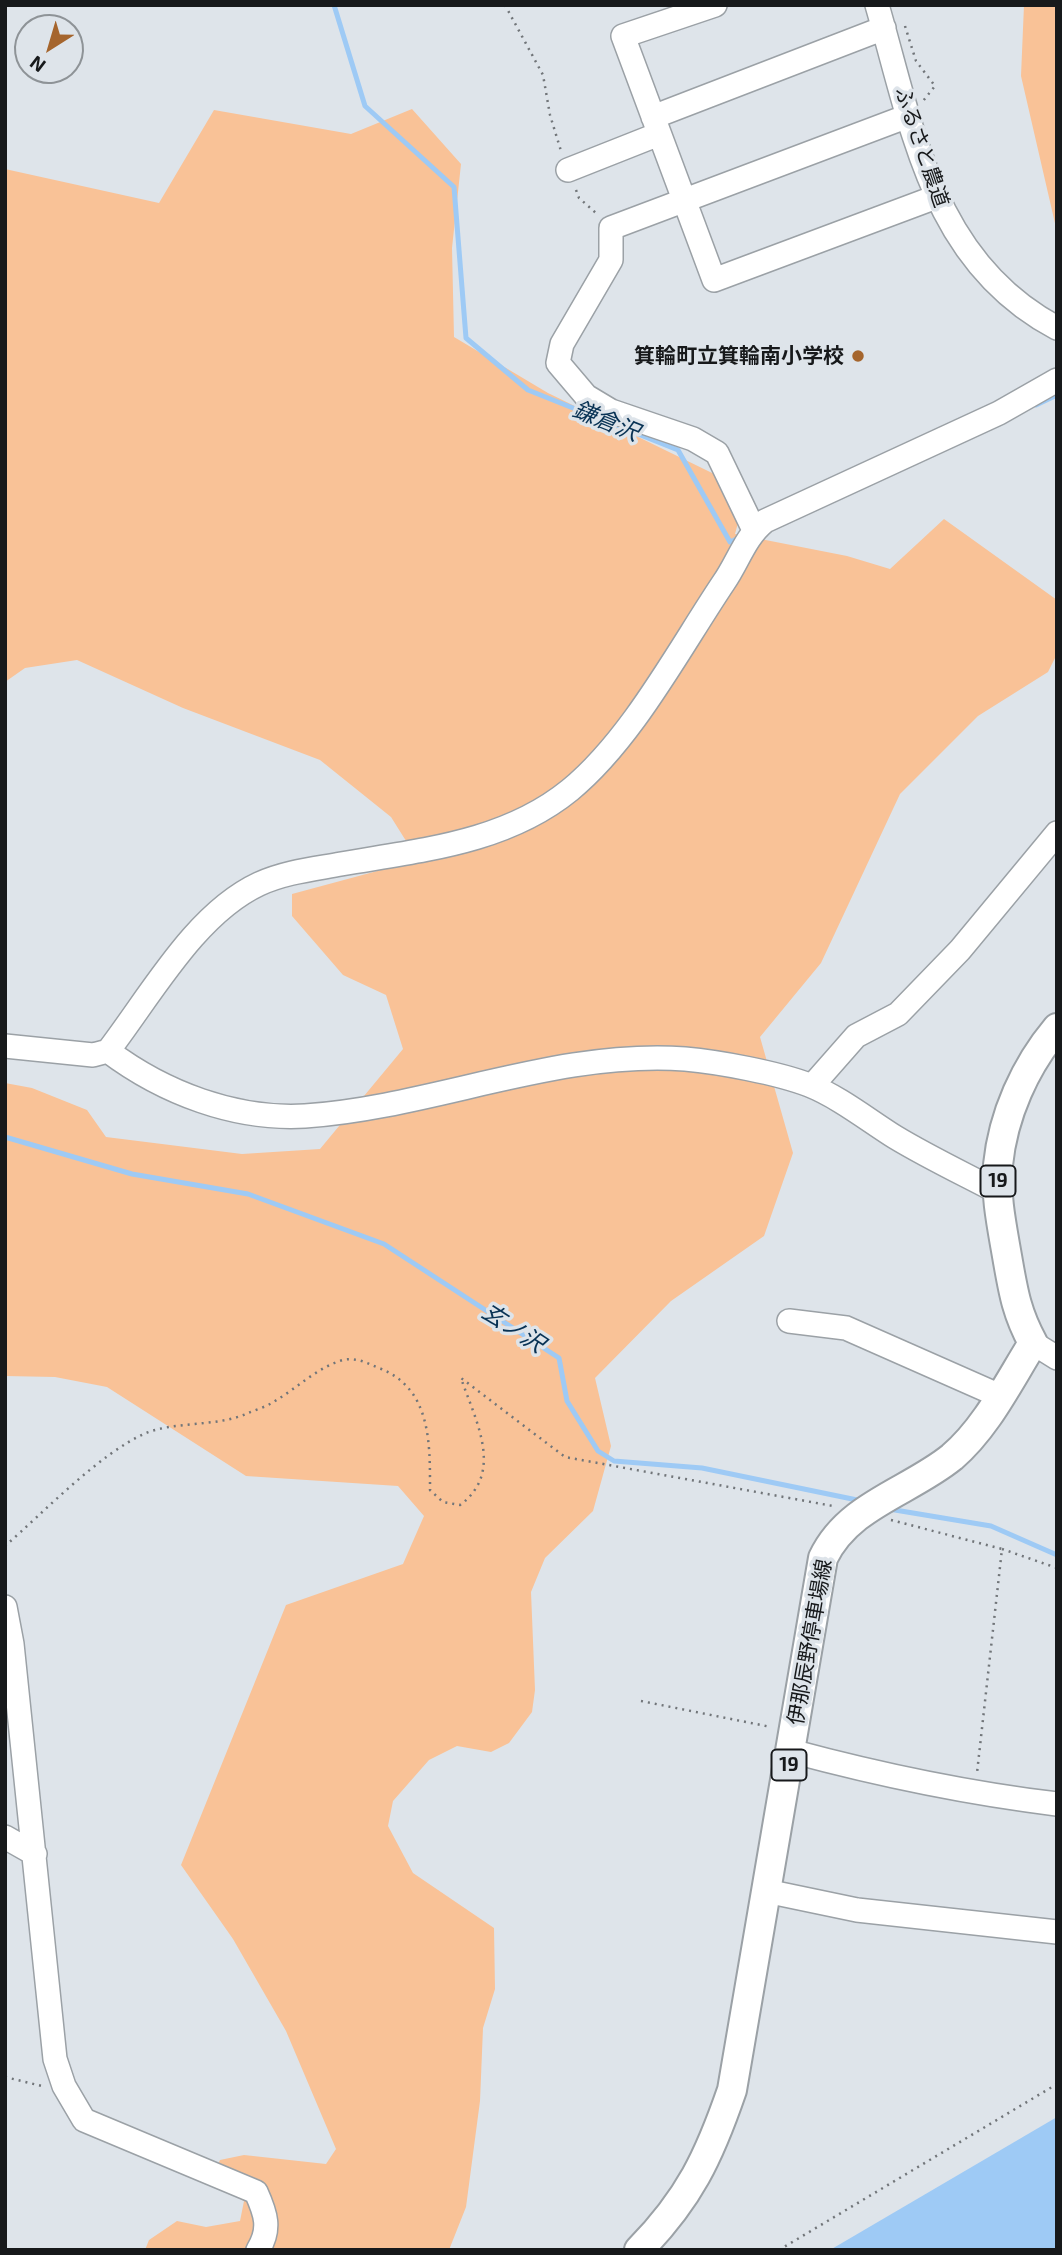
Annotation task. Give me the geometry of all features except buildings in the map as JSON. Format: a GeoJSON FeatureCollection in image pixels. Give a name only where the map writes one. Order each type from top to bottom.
{"type":"FeatureCollection","features":[{"type":"Feature","properties":{"kind":"main road","name":"19"},"geometry":{"type":"LineString","coordinates":[[1033,1343],[1018,1315],[998,1192],[998,1164],[1011,1109],[1030,1064],[1057,1028]]}},
{"type":"Feature","properties":{"kind":"main road","name":"伊那辰野停車場線"},"geometry":{"type":"LineString","coordinates":[[639,2250],[691,2189],[720,2125],[732,2090],[823,1558],[837,1535],[862,1512],[953,1455],[969,1440],[1033,1343]]}},
{"type":"Feature","properties":{"kind":"street"},"geometry":{"type":"LineString","coordinates":[[715,5],[623,36],[714,280],[936,197]]}},
{"type":"Feature","properties":{"kind":"street","name":"ふるさと農道"},"geometry":{"type":"LineString","coordinates":[[877,5],[893,22],[908,116],[936,197],[960,244],[997,287],[1057,328]]}},
{"type":"Feature","properties":{"kind":"street"},"geometry":{"type":"LineString","coordinates":[[568,170],[656,126],[893,22]]}},
{"type":"Feature","properties":{"kind":"street"},"geometry":{"type":"LineString","coordinates":[[754,530],[717,453],[693,439],[611,411],[586,396],[558,363],[562,344],[611,260],[611,228],[908,116]]}},
{"type":"Feature","properties":{"kind":"street"},"geometry":{"type":"LineString","coordinates":[[5,1046],[93,1055],[108,1051],[183,948],[214,914],[257,885],[285,874],[458,843],[493,834],[545,807],[570,790],[612,750],[727,578],[754,530],[790,509],[999,413],[1057,380]]}},
{"type":"Feature","properties":{"kind":"street"},"geometry":{"type":"LineString","coordinates":[[812,1086],[856,1036],[898,1014],[960,950],[1057,833]]}},
{"type":"Feature","properties":{"kind":"street"},"geometry":{"type":"LineString","coordinates":[[108,1051],[142,1075],[192,1098],[235,1111],[303,1116],[362,1109],[494,1079],[610,1059],[687,1059],[788,1078],[812,1086],[898,1139],[998,1192]]}},
{"type":"Feature","properties":{"kind":"street"},"geometry":{"type":"LineString","coordinates":[[789,1321],[846,1328],[1000,1396]]}},
{"type":"Feature","properties":{"kind":"street"},"geometry":{"type":"LineString","coordinates":[[1033,1343],[1057,1358]]}},
{"type":"Feature","properties":{"kind":"street"},"geometry":{"type":"LineString","coordinates":[[5,1607],[12,1644],[55,2059],[64,2086],[84,2120],[256,2192],[266,2213],[267,2235],[258,2250]]}},
{"type":"Feature","properties":{"kind":"street"},"geometry":{"type":"LineString","coordinates":[[793,1742],[883,1775],[975,1794],[1057,1804]]}},
{"type":"Feature","properties":{"kind":"street"},"geometry":{"type":"LineString","coordinates":[[5,1837],[35,1854]]}},
{"type":"Feature","properties":{"kind":"street"},"geometry":{"type":"LineString","coordinates":[[766,1891],[857,1910],[1057,1932]]}},
{"type":"Feature","properties":{"kind":"path"},"geometry":{"type":"LineString","coordinates":[[505,5],[543,75],[550,115],[579,198],[611,228]]}},
{"type":"Feature","properties":{"kind":"path"},"geometry":{"type":"LineString","coordinates":[[893,22],[916,61],[935,86],[908,116]]}},
{"type":"Feature","properties":{"kind":"path"},"geometry":{"type":"LineString","coordinates":[[5,1546],[110,1456],[147,1433],[241,1416],[274,1402],[318,1372],[342,1361],[356,1359],[388,1371],[415,1394],[425,1415],[430,1453],[430,1490],[443,1502],[460,1505],[474,1496],[482,1482],[485,1468],[481,1437],[461,1378],[565,1457],[742,1487],[862,1512],[1002,1549],[1057,1568]]}},
{"type":"Feature","properties":{"kind":"path"},"geometry":{"type":"LineString","coordinates":[[975,1794],[1002,1549]]}},
{"type":"Feature","properties":{"kind":"path"},"geometry":{"type":"LineString","coordinates":[[641,1701],[793,1742]]}},
{"type":"Feature","properties":{"kind":"path"},"geometry":{"type":"LineString","coordinates":[[5,2077],[34,2086],[64,2086]]}},
{"type":"Feature","properties":{"kind":"path"},"geometry":{"type":"LineString","coordinates":[[779,2250],[1057,2084]]}},
{"type":"Feature","properties":{"kind":"shaded area"},"geometry":{"type":"Polygon","coordinates":[[[1024,5],[1057,5],[1057,232],[1021,76],[1024,5]]]}},
{"type":"Feature","properties":{"kind":"shaded area"},"geometry":{"type":"Polygon","coordinates":[[[412,109],[461,164],[452,248],[454,337],[548,393],[747,490],[735,534],[847,556],[890,569],[944,519],[1057,600],[1057,654],[1048,672],[978,716],[900,794],[821,963],[760,1037],[793,1153],[764,1236],[671,1301],[595,1378],[611,1446],[593,1511],[545,1558],[531,1592],[535,1690],[532,1712],[509,1743],[491,1752],[457,1746],[429,1760],[393,1801],[388,1826],[413,1873],[494,1928],[495,1989],[483,2028],[480,2101],[466,2207],[449,2250],[145,2250],[149,2240],[177,2221],[206,2227],[240,2221],[244,2201],[210,2182],[220,2160],[244,2155],[326,2164],[336,2149],[286,2031],[233,1939],[181,1865],[286,1605],[403,1564],[424,1516],[398,1486],[246,1476],[107,1387],[55,1377],[5,1376],[5,1083],[32,1088],[87,1110],[106,1137],[242,1154],[320,1149],[403,1049],[386,995],[343,975],[292,916],[292,894],[418,860],[391,817],[320,760],[183,708],[77,660],[25,668],[5,682],[5,169],[159,203],[214,110],[351,134],[412,109]]]}},
{"type":"Feature","properties":{"kind":"water"},"geometry":{"type":"Polygon","coordinates":[[[1057,2117],[1057,2250],[830,2250],[1057,2117]]]}},
{"type":"Feature","properties":{"kind":"waterway","name":"鎌倉沢"},"geometry":{"type":"LineString","coordinates":[[334,5],[365,106],[454,187],[466,338],[528,390],[678,450],[730,542],[739,538]]}},
{"type":"Feature","properties":{"kind":"waterway","name":"鎌倉沢"},"geometry":{"type":"LineString","coordinates":[[1036,405],[1057,395]]}},
{"type":"Feature","properties":{"kind":"waterway","name":"玄ノ沢"},"geometry":{"type":"LineString","coordinates":[[5,1137],[132,1174],[248,1194],[384,1244],[559,1358],[567,1401],[598,1451],[614,1461],[702,1468],[862,1501]]}},
{"type":"Feature","properties":{"kind":"waterway","name":"玄ノ沢"},"geometry":{"type":"LineString","coordinates":[[889,1509],[991,1526],[1057,1555]]}},
{"type":"Feature","properties":{"kind":"place","name":"箕輪町立箕輪南小学校"},"geometry":{"type":"Point","coordinates":[858,356]}}]}
